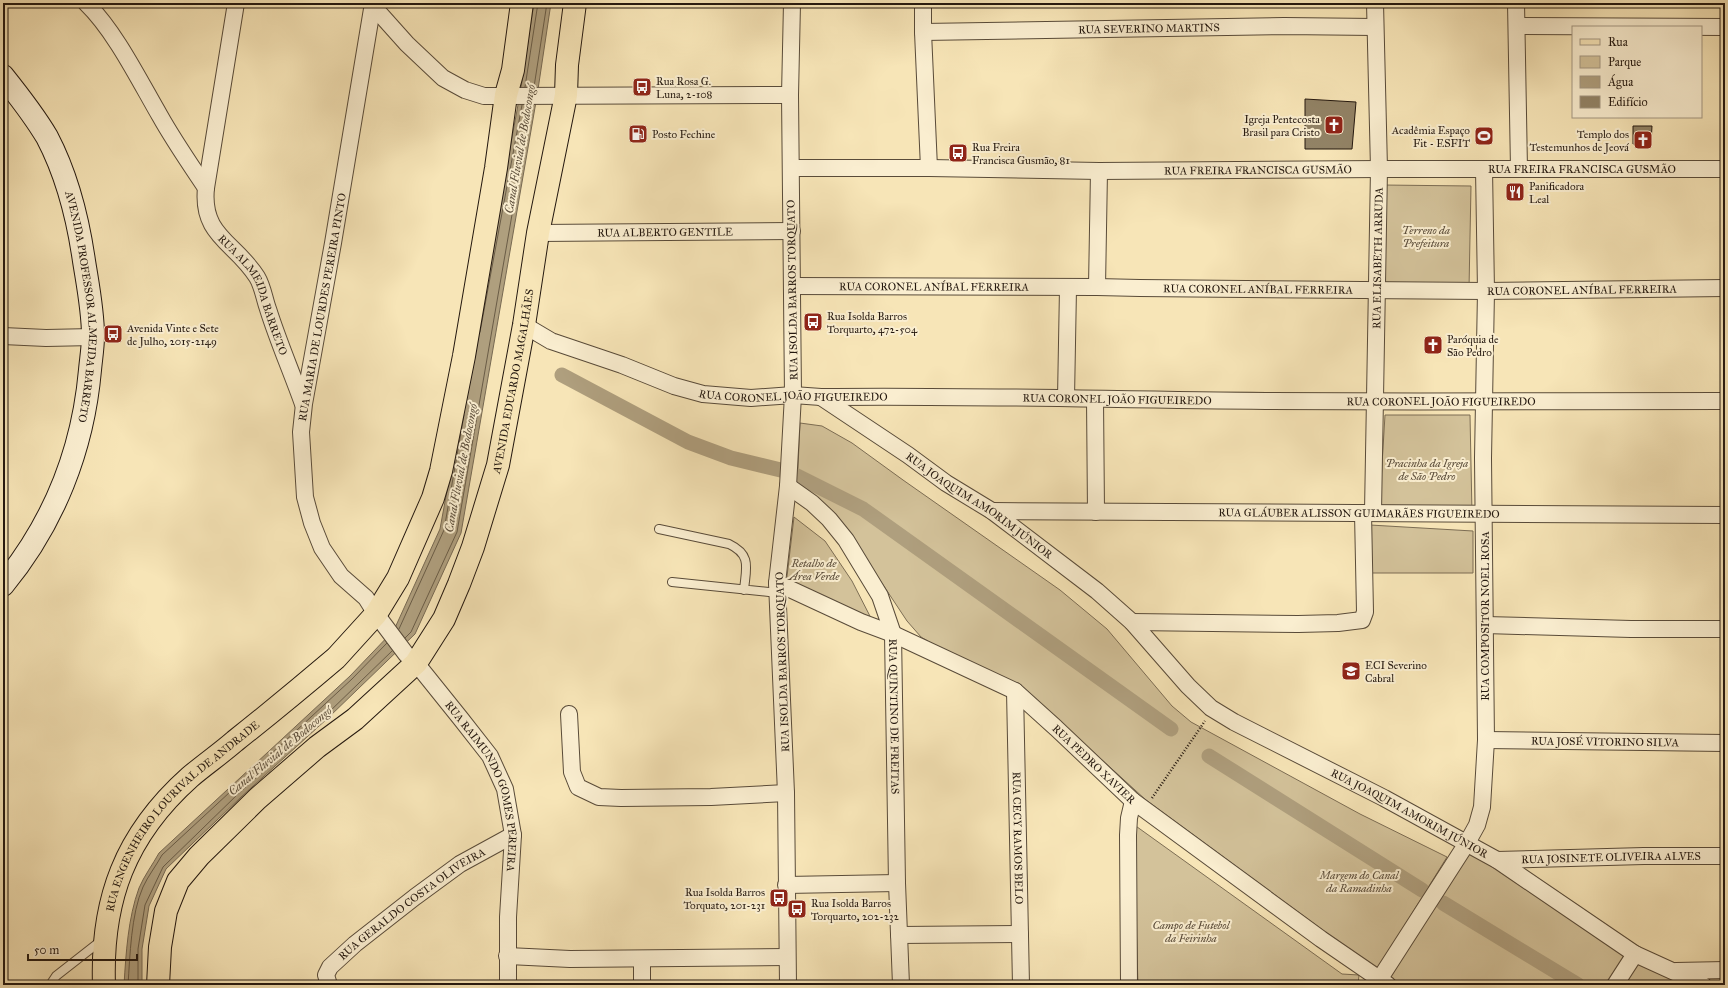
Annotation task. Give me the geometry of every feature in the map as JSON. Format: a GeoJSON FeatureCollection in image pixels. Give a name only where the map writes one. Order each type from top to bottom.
{"type":"FeatureCollection","features":[{"type":"Feature","properties":{"kind":"main road"},"geometry":{"type":"LineString","coordinates":[[376,614],[398,578],[410,552],[433,498],[441,471],[464,356],[496,168],[512,95],[513,70],[522,3]]}},
{"type":"Feature","properties":{"kind":"main road","name":"AVENIDA EDUARDO MAGALHÃES"},"geometry":{"type":"LineString","coordinates":[[158,985],[160,946],[166,911],[178,881],[199,856],[257,799],[317,747],[355,719],[411,659],[444,619],[473,547],[498,465],[524,325],[559,95],[567,65],[575,3]]}},
{"type":"Feature","properties":{"kind":"main road","name":"AVENIDA PROFESSOR ALMEIDA BARRETO"},"geometry":{"type":"LineString","coordinates":[[3,76],[28,106],[47,138],[64,176],[77,220],[82,245],[93,337],[86,407],[75,453],[51,511],[38,536],[22,562],[3,585]]}},
{"type":"Feature","properties":{"kind":"main road","name":"RUA ENGENHEIRO LOURIVAL DE ANDRADE"},"geometry":{"type":"LineString","coordinates":[[104,985],[104,939],[113,892],[122,870],[146,827],[165,802],[190,778],[336,658],[376,614]]}},
{"type":"Feature","properties":{"kind":"street"},"geometry":{"type":"LineString","coordinates":[[86,3],[100,10],[175,142],[206,188]]}},
{"type":"Feature","properties":{"kind":"street","name":"RUA ALMEIDA BARRETO"},"geometry":{"type":"LineString","coordinates":[[236,3],[206,188],[206,212],[211,224],[219,235],[243,259],[257,277],[262,287],[267,308],[304,404]]}},
{"type":"Feature","properties":{"kind":"street","name":"RUA ISOLDA BARROS TORQUATO"},"geometry":{"type":"LineString","coordinates":[[788,985],[786,793],[778,588],[788,486],[793,395],[794,329],[792,286],[790,95],[792,3]]}},
{"type":"Feature","properties":{"kind":"street"},"geometry":{"type":"LineString","coordinates":[[923,3],[929,168]]}},
{"type":"Feature","properties":{"kind":"street","name":"RUA ELISABETH ARRUDA"},"geometry":{"type":"LineString","coordinates":[[1132,622],[1298,624],[1338,623],[1362,620],[1365,612],[1368,512],[1374,401],[1379,169],[1375,27],[1376,3]]}},
{"type":"Feature","properties":{"kind":"street"},"geometry":{"type":"LineString","coordinates":[[1516,3],[1519,169]]}},
{"type":"Feature","properties":{"kind":"street"},"geometry":{"type":"LineString","coordinates":[[373,5],[407,44],[443,78],[465,90],[484,96],[790,95]]}},
{"type":"Feature","properties":{"kind":"street","name":"RUA MARIA DE LOURDES PEREIRA PINTO"},"geometry":{"type":"LineString","coordinates":[[373,5],[334,244],[304,404],[301,432],[302,468],[305,497],[312,523],[322,548],[341,576],[366,598],[376,614]]}},
{"type":"Feature","properties":{"kind":"street","name":"RUA SEVERINO MARTINS"},"geometry":{"type":"LineString","coordinates":[[923,32],[1284,26],[1375,27]]}},
{"type":"Feature","properties":{"kind":"street"},"geometry":{"type":"LineString","coordinates":[[1517,26],[1572,26]]}},
{"type":"Feature","properties":{"kind":"street"},"geometry":{"type":"LineString","coordinates":[[1702,27],[1725,27]]}},
{"type":"Feature","properties":{"kind":"street","name":"RUA FREIRA FRANCISCA GUSMÃO"},"geometry":{"type":"LineString","coordinates":[[791,168],[929,168],[1007,171],[1725,169]]}},
{"type":"Feature","properties":{"kind":"street","name":"RUA COMPOSITOR NOEL ROSA"},"geometry":{"type":"LineString","coordinates":[[1382,983],[1467,843],[1477,825],[1482,807],[1486,740],[1484,402],[1486,291],[1484,169]]}},
{"type":"Feature","properties":{"kind":"street"},"geometry":{"type":"LineString","coordinates":[[1097,287],[1099,171]]}},
{"type":"Feature","properties":{"kind":"street","name":"RUA ALBERTO GENTILE"},"geometry":{"type":"LineString","coordinates":[[538,233],[792,231]]}},
{"type":"Feature","properties":{"kind":"street","name":"RUA CORONEL ANÍBAL FERREIRA"},"geometry":{"type":"LineString","coordinates":[[792,286],[1376,289],[1486,291],[1725,288]]}},
{"type":"Feature","properties":{"kind":"street"},"geometry":{"type":"LineString","coordinates":[[1066,398],[1068,288]]}},
{"type":"Feature","properties":{"kind":"street","name":"RUA CORONEL JOÃO FIGUEIREDO"},"geometry":{"type":"LineString","coordinates":[[524,325],[551,341],[622,365],[674,386],[703,394],[751,398],[793,395],[821,397],[1484,402],[1725,401]]}},
{"type":"Feature","properties":{"kind":"street"},"geometry":{"type":"LineString","coordinates":[[3,336],[46,338],[93,337]]}},
{"type":"Feature","properties":{"kind":"street","name":"RUA JOAQUIM AMORIM JÚNIOR"},"geometry":{"type":"LineString","coordinates":[[821,397],[908,454],[946,483],[992,511],[1097,591],[1132,622],[1188,686],[1214,710],[1234,722],[1384,798],[1467,843],[1497,860],[1635,954],[1703,985]]}},
{"type":"Feature","properties":{"kind":"street"},"geometry":{"type":"LineString","coordinates":[[1095,399],[1096,512]]}},
{"type":"Feature","properties":{"kind":"street","name":"RUA QUINTINO DE FREITAS"},"geometry":{"type":"LineString","coordinates":[[788,486],[812,502],[829,519],[846,540],[880,596],[893,634],[897,883],[901,985]]}},
{"type":"Feature","properties":{"kind":"street","name":"RUA GLÁUBER ALISSON GUIMARÃES FIGUEIREDO"},"geometry":{"type":"LineString","coordinates":[[992,511],[1725,515]]}},
{"type":"Feature","properties":{"kind":"street","name":"RUA PEDRO XAVIER"},"geometry":{"type":"LineString","coordinates":[[778,588],[893,634],[1015,691],[1138,805],[1382,983]]}},
{"type":"Feature","properties":{"kind":"street","name":"RUA RAIMUNDO GOMES PEREIRA"},"geometry":{"type":"LineString","coordinates":[[376,614],[490,756],[505,789],[513,835],[508,917],[508,985]]}},
{"type":"Feature","properties":{"kind":"street"},"geometry":{"type":"LineString","coordinates":[[1485,624],[1631,629],[1725,629]]}},
{"type":"Feature","properties":{"kind":"street","name":"RUA CECY RAMOS BELO"},"geometry":{"type":"LineString","coordinates":[[1015,691],[1022,985]]}},
{"type":"Feature","properties":{"kind":"street"},"geometry":{"type":"LineString","coordinates":[[569,714],[572,772],[578,787],[599,797],[711,797],[786,793]]}},
{"type":"Feature","properties":{"kind":"street","name":"RUA JOSÉ VITORINO SILVA"},"geometry":{"type":"LineString","coordinates":[[1486,740],[1725,743]]}},
{"type":"Feature","properties":{"kind":"street"},"geometry":{"type":"LineString","coordinates":[[1129,985],[1128,835],[1129,818],[1138,805]]}},
{"type":"Feature","properties":{"kind":"street","name":"RUA GERALDO COSTA OLIVEIRA"},"geometry":{"type":"LineString","coordinates":[[329,985],[326,975],[330,967],[355,944],[460,864],[513,835]]}},
{"type":"Feature","properties":{"kind":"street","name":"RUA JOSINETE OLIVEIRA ALVES"},"geometry":{"type":"LineString","coordinates":[[1497,860],[1644,856],[1725,856]]}},
{"type":"Feature","properties":{"kind":"street"},"geometry":{"type":"LineString","coordinates":[[786,885],[897,883]]}},
{"type":"Feature","properties":{"kind":"street"},"geometry":{"type":"LineString","coordinates":[[899,935],[1020,934]]}},
{"type":"Feature","properties":{"kind":"street"},"geometry":{"type":"LineString","coordinates":[[1615,985],[1635,954]]}},
{"type":"Feature","properties":{"kind":"street"},"geometry":{"type":"LineString","coordinates":[[507,956],[570,959],[787,957]]}},
{"type":"Feature","properties":{"kind":"street"},"geometry":{"type":"LineString","coordinates":[[642,959],[642,985]]}},
{"type":"Feature","properties":{"kind":"street"},"geometry":{"type":"LineString","coordinates":[[1670,971],[1725,970]]}},
{"type":"Feature","properties":{"kind":"lane"},"geometry":{"type":"LineString","coordinates":[[659,529],[729,544],[735,547],[743,554],[747,565],[744,590]]}},
{"type":"Feature","properties":{"kind":"lane"},"geometry":{"type":"LineString","coordinates":[[672,582],[744,590],[778,588]]}},
{"type":"Feature","properties":{"kind":"lane"},"geometry":{"type":"LineString","coordinates":[[50,985],[56,976],[104,939]]}},
{"type":"Feature","properties":{"kind":"path"},"geometry":{"type":"LineString","coordinates":[[1138,805],[1214,710]]}},
{"type":"Feature","properties":{"kind":"green space","name":"Terreno da Prefeitura"},"geometry":{"type":"Polygon","coordinates":[[[1383,185],[1471,186],[1469,289],[1382,288],[1383,185]]]}},
{"type":"Feature","properties":{"kind":"green space","name":"Pracinha da Igreja de São Pedro"},"geometry":{"type":"Polygon","coordinates":[[[1385,415],[1470,415],[1472,514],[1379,515],[1385,415]]]}},
{"type":"Feature","properties":{"kind":"green space","name":"Margem do Canal da Ramadinha"},"geometry":{"type":"Polygon","coordinates":[[[800,423],[822,426],[852,443],[1060,590],[1107,629],[1172,706],[1191,722],[1360,814],[1447,857],[1377,970],[1146,800],[1057,719],[921,637],[907,621],[840,520],[797,490],[800,423]]]}},
{"type":"Feature","properties":{"kind":"green space","name":"Retalho de Área Verde"},"geometry":{"type":"Polygon","coordinates":[[[794,517],[825,541],[852,581],[874,624],[786,585],[794,517]]]}},
{"type":"Feature","properties":{"kind":"green space"},"geometry":{"type":"Polygon","coordinates":[[[1370,525],[1473,531],[1473,573],[1368,573],[1370,525]]]}},
{"type":"Feature","properties":{"kind":"green space","name":"Campo de Futebol da Feirinha"},"geometry":{"type":"Polygon","coordinates":[[[1133,824],[1342,974],[1359,975],[1358,985],[1138,985],[1133,824]]]}},
{"type":"Feature","properties":{"kind":"green space"},"geometry":{"type":"Polygon","coordinates":[[[1470,848],[1677,972],[1705,985],[1386,985],[1426,914],[1470,848]]]}},
{"type":"Feature","properties":{"kind":"water","name":"Canal Fluvial de Bodocongó"},"geometry":{"type":"Polygon","coordinates":[[[534,3],[551,3],[537,96],[461,533],[415,634],[329,717],[241,797],[166,869],[149,906],[142,949],[142,985],[124,985],[128,936],[135,899],[141,884],[159,853],[350,676],[394,630],[440,529],[520,94],[534,3]]]}},
{"type":"Feature","properties":{"kind":"building"},"geometry":{"type":"Polygon","coordinates":[[[1305,99],[1356,102],[1352,149],[1305,149],[1305,99]]]}},
{"type":"Feature","properties":{"kind":"building"},"geometry":{"type":"Polygon","coordinates":[[[1633,126],[1652,126],[1651,144],[1633,144],[1633,126]]]}},
{"type":"Feature","properties":{"kind":"waterway"},"geometry":{"type":"LineString","coordinates":[[562,375],[688,442],[731,458],[789,472],[863,509],[1171,729]]}},
{"type":"Feature","properties":{"kind":"waterway"},"geometry":{"type":"LineString","coordinates":[[1209,756],[1422,890]]}},
{"type":"Feature","properties":{"kind":"waterway"},"geometry":{"type":"LineString","coordinates":[[1443,903],[1578,985]]}},
{"type":"Feature","properties":{"kind":"place","name":"Rua Rosa G. Luna, 2-108"},"geometry":{"type":"Point","coordinates":[642,87]}},
{"type":"Feature","properties":{"kind":"place","name":"Igreja Pentecosta Brasil para Cristo"},"geometry":{"type":"Point","coordinates":[1334,125]}},
{"type":"Feature","properties":{"kind":"place","name":"Posto Fechine"},"geometry":{"type":"Point","coordinates":[638,134]}},
{"type":"Feature","properties":{"kind":"place","name":"Acadêmia Espaço Fit - ESFIT"},"geometry":{"type":"Point","coordinates":[1484,136]}},
{"type":"Feature","properties":{"kind":"place","name":"Templo dos Testemunhos de Jeová"},"geometry":{"type":"Point","coordinates":[1643,140]}},
{"type":"Feature","properties":{"kind":"place","name":"Rua Freira Francisca Gusmão, 81"},"geometry":{"type":"Point","coordinates":[958,153]}},
{"type":"Feature","properties":{"kind":"place","name":"Panificadora Leal"},"geometry":{"type":"Point","coordinates":[1515,192]}},
{"type":"Feature","properties":{"kind":"place","name":"Rua Isolda Barros Torquarto, 472-504"},"geometry":{"type":"Point","coordinates":[813,322]}},
{"type":"Feature","properties":{"kind":"place","name":"Avenida Vinte e Sete de Julho, 2015-2149"},"geometry":{"type":"Point","coordinates":[113,334]}},
{"type":"Feature","properties":{"kind":"place","name":"Paróquia de São Pedro"},"geometry":{"type":"Point","coordinates":[1433,345]}},
{"type":"Feature","properties":{"kind":"place","name":"ECI Severino Cabral"},"geometry":{"type":"Point","coordinates":[1351,671]}},
{"type":"Feature","properties":{"kind":"place","name":"Rua Isolda Barros Torquato, 201-231"},"geometry":{"type":"Point","coordinates":[779,898]}},
{"type":"Feature","properties":{"kind":"place","name":"Rua Isolda Barros Torquarto, 202-232"},"geometry":{"type":"Point","coordinates":[797,909]}}]}
